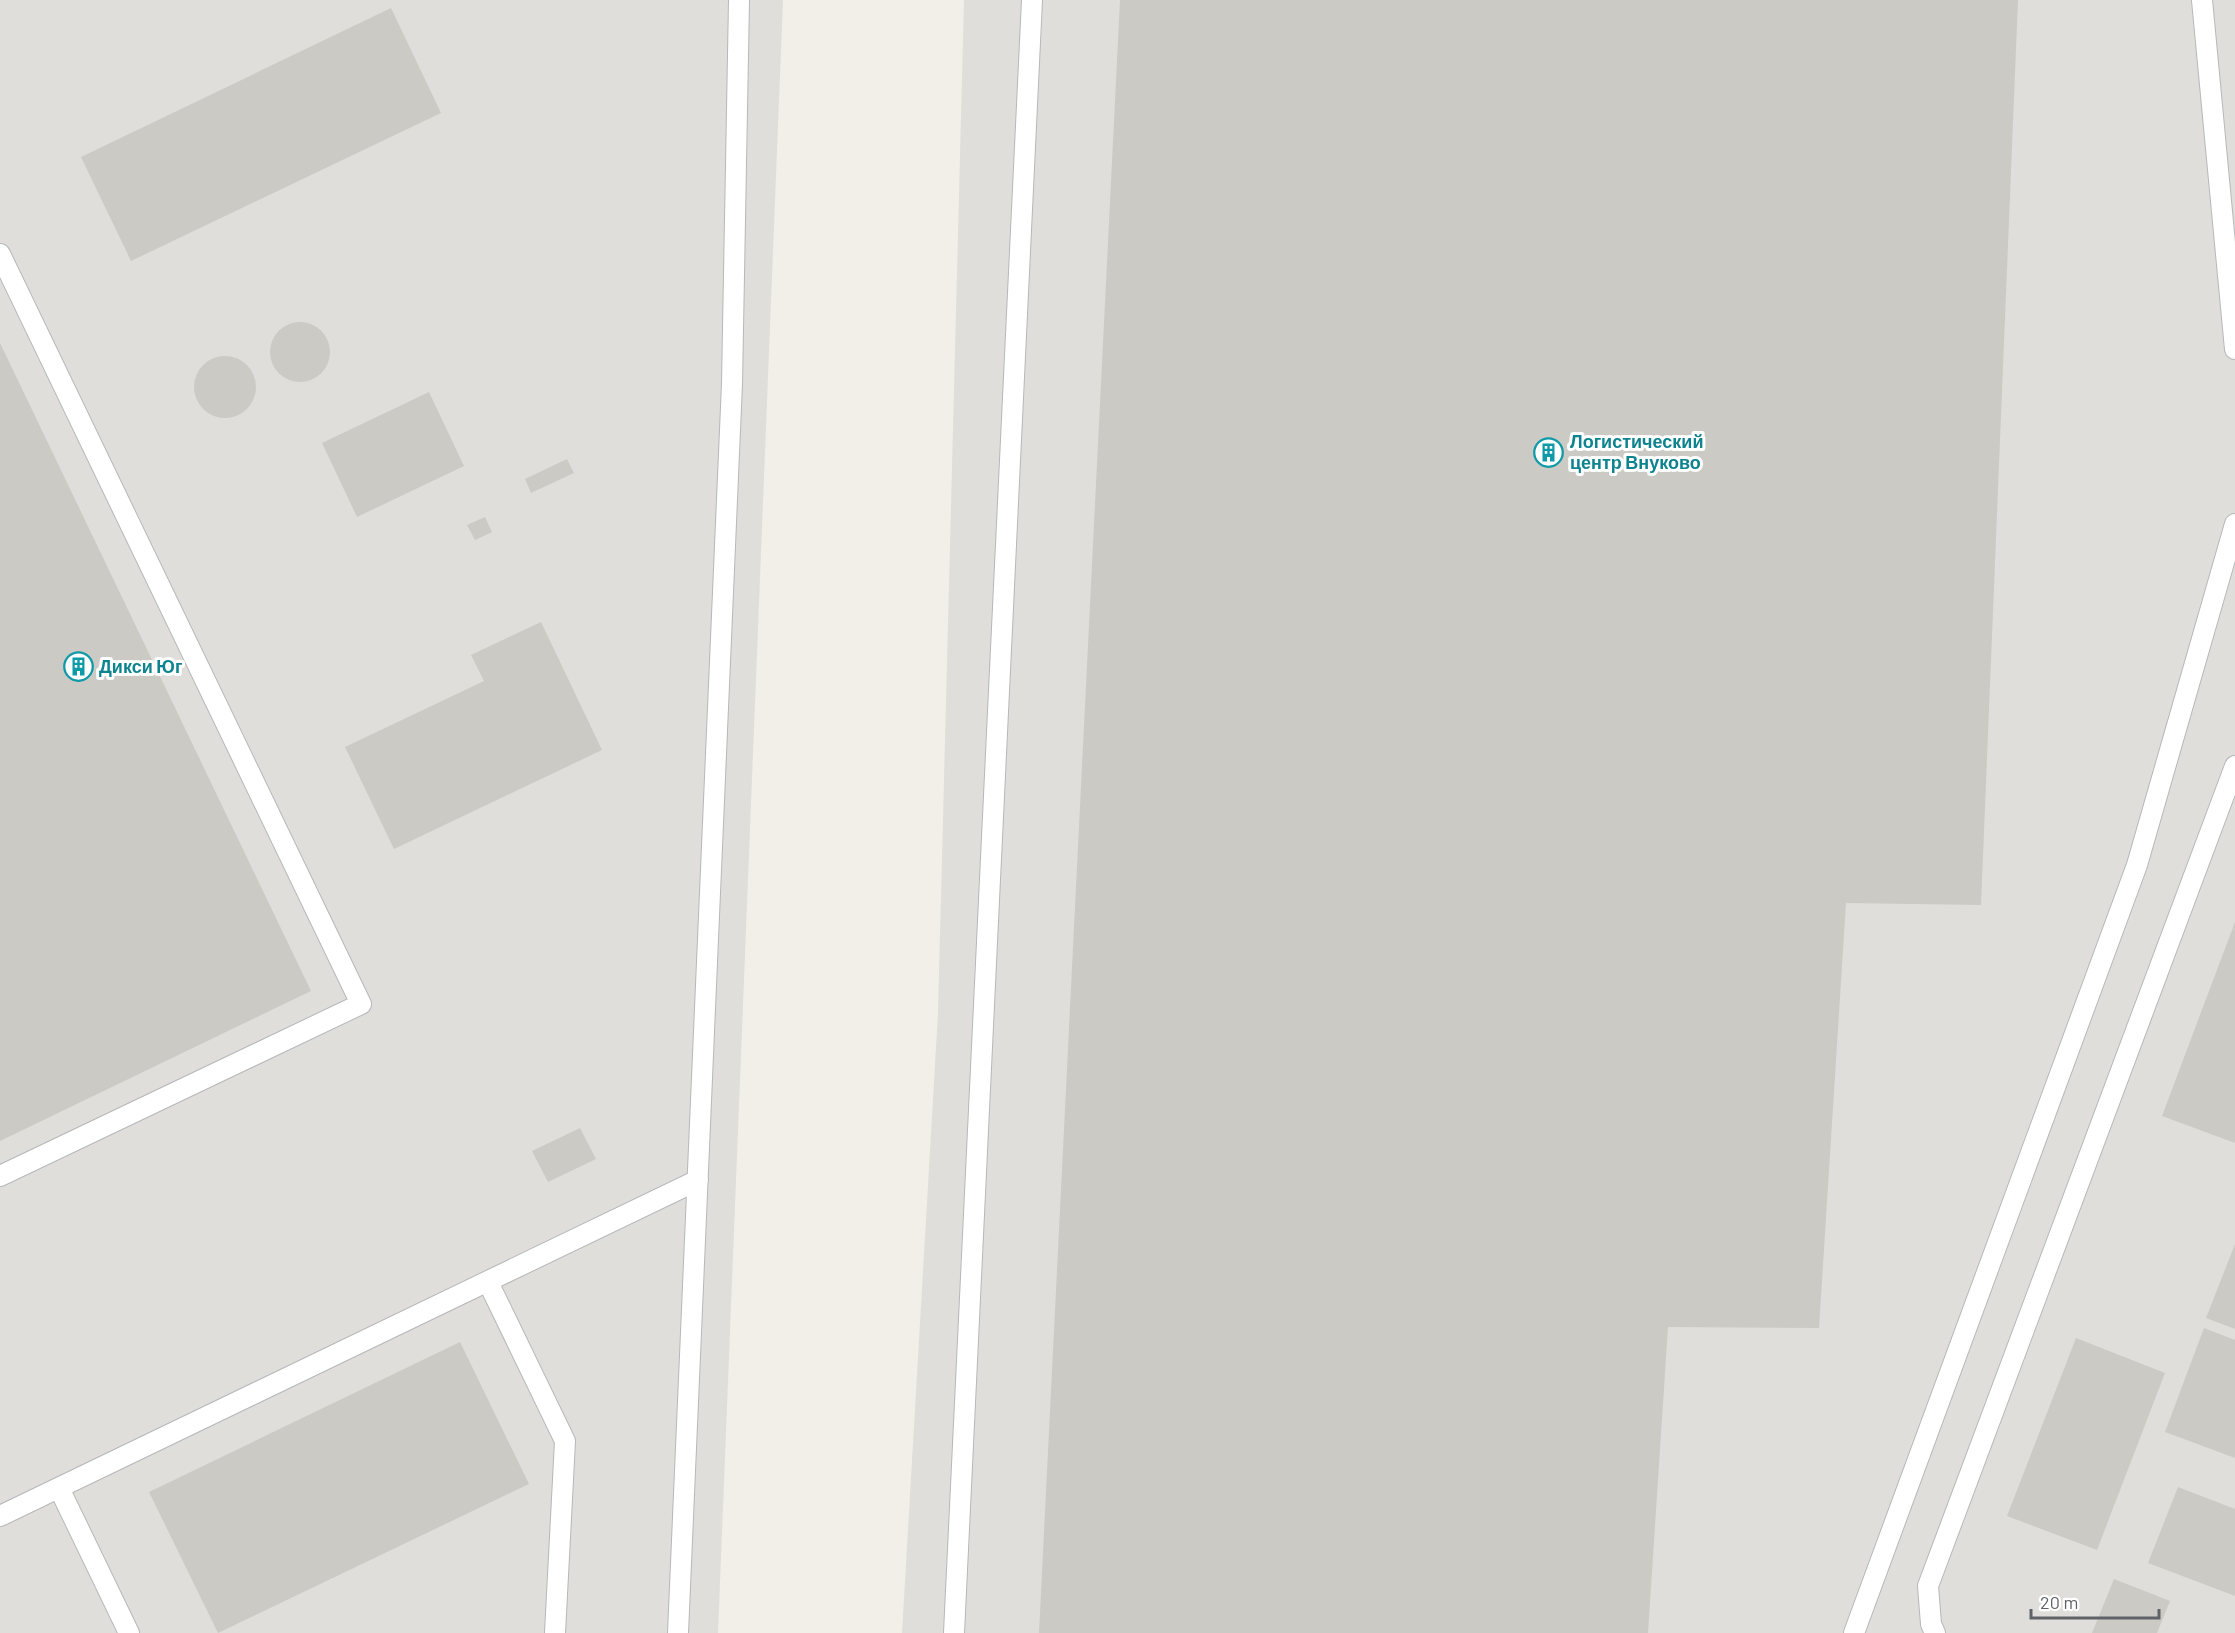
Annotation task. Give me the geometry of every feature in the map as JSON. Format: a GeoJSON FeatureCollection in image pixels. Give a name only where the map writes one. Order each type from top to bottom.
{"type":"FeatureCollection","features":[{"type":"Feature","properties":{"kind":"lane"},"geometry":{"type":"LineString","coordinates":[[678,1633],[732,384],[739,0]]}},
{"type":"Feature","properties":{"kind":"lane"},"geometry":{"type":"LineString","coordinates":[[954,1633],[1032,0]]}},
{"type":"Feature","properties":{"kind":"lane"},"geometry":{"type":"LineString","coordinates":[[2202,0],[2235,349]]}},
{"type":"Feature","properties":{"kind":"lane"},"geometry":{"type":"LineString","coordinates":[[0,254],[361,1004],[0,1176]]}},
{"type":"Feature","properties":{"kind":"lane"},"geometry":{"type":"LineString","coordinates":[[1854,1633],[2137,865],[2235,524]]}},
{"type":"Feature","properties":{"kind":"lane"},"geometry":{"type":"LineString","coordinates":[[1935,1633],[1931,1624],[1928,1586],[2235,766]]}},
{"type":"Feature","properties":{"kind":"lane"},"geometry":{"type":"LineString","coordinates":[[0,1516],[698,1180]]}},
{"type":"Feature","properties":{"kind":"lane"},"geometry":{"type":"LineString","coordinates":[[488,1282],[566,1442],[555,1633]]}},
{"type":"Feature","properties":{"kind":"lane"},"geometry":{"type":"LineString","coordinates":[[58,1488],[129,1633]]}},
{"type":"Feature","properties":{"kind":"shaded area"},"geometry":{"type":"Polygon","coordinates":[[[0,0],[783,0],[718,1633],[0,1633],[0,0]]]}},
{"type":"Feature","properties":{"kind":"shaded area","name":"Логистический центр Внуково"},"geometry":{"type":"Polygon","coordinates":[[[964,0],[2235,0],[2235,1633],[902,1633],[938,1013],[964,0]]]}},
{"type":"Feature","properties":{"kind":"building","name":"Логистический центр Внуково"},"geometry":{"type":"Polygon","coordinates":[[[1120,0],[2018,0],[1981,905],[1846,903],[1819,1328],[1668,1327],[1648,1633],[1039,1633],[1120,0]]]}},
{"type":"Feature","properties":{"kind":"building"},"geometry":{"type":"Polygon","coordinates":[[[391,8],[441,113],[131,261],[81,157],[391,8]]]}},
{"type":"Feature","properties":{"kind":"building"},"geometry":{"type":"Polygon","coordinates":[[[294,322],[306,322],[322,330],[328,340],[330,352],[328,364],[322,374],[306,382],[294,382],[278,374],[270,358],[270,346],[278,330],[294,322]]]}},
{"type":"Feature","properties":{"kind":"building","name":"Дикси Юг"},"geometry":{"type":"Polygon","coordinates":[[[0,343],[311,991],[0,1141],[0,343]]]}},
{"type":"Feature","properties":{"kind":"building"},"geometry":{"type":"Polygon","coordinates":[[[225,356],[247,365],[256,387],[247,409],[225,418],[203,409],[194,387],[203,365],[225,356]]]}},
{"type":"Feature","properties":{"kind":"building"},"geometry":{"type":"Polygon","coordinates":[[[429,392],[464,466],[357,517],[322,443],[429,392]]]}},
{"type":"Feature","properties":{"kind":"building"},"geometry":{"type":"Polygon","coordinates":[[[567,459],[574,473],[531,493],[525,479],[567,459]]]}},
{"type":"Feature","properties":{"kind":"building"},"geometry":{"type":"Polygon","coordinates":[[[485,517],[492,532],[475,540],[467,525],[485,517]]]}},
{"type":"Feature","properties":{"kind":"building"},"geometry":{"type":"Polygon","coordinates":[[[541,622],[602,750],[394,849],[345,747],[484,681],[471,655],[541,622]]]}},
{"type":"Feature","properties":{"kind":"building"},"geometry":{"type":"Polygon","coordinates":[[[2235,922],[2235,1143],[2162,1116],[2235,922]]]}},
{"type":"Feature","properties":{"kind":"building"},"geometry":{"type":"Polygon","coordinates":[[[580,1128],[596,1159],[548,1182],[532,1151],[580,1128]]]}},
{"type":"Feature","properties":{"kind":"building"},"geometry":{"type":"Polygon","coordinates":[[[2235,1244],[2235,1329],[2206,1318],[2235,1244]]]}},
{"type":"Feature","properties":{"kind":"building"},"geometry":{"type":"Polygon","coordinates":[[[2204,1328],[2235,1340],[2235,1458],[2165,1432],[2204,1328]]]}},
{"type":"Feature","properties":{"kind":"building"},"geometry":{"type":"Polygon","coordinates":[[[2076,1338],[2165,1373],[2097,1550],[2007,1516],[2076,1338]]]}},
{"type":"Feature","properties":{"kind":"building"},"geometry":{"type":"Polygon","coordinates":[[[460,1342],[529,1484],[218,1633],[149,1492],[460,1342]]]}},
{"type":"Feature","properties":{"kind":"building"},"geometry":{"type":"Polygon","coordinates":[[[2178,1487],[2235,1509],[2235,1596],[2148,1563],[2178,1487]]]}},
{"type":"Feature","properties":{"kind":"building"},"geometry":{"type":"Polygon","coordinates":[[[2114,1579],[2170,1601],[2157,1633],[2092,1633],[2114,1579]]]}},
{"type":"Feature","properties":{"kind":"place","name":"Логистический центр Внуково"},"geometry":{"type":"Point","coordinates":[1549,452]}},
{"type":"Feature","properties":{"kind":"place","name":"Дикси Юг"},"geometry":{"type":"Point","coordinates":[78,667]}}]}
